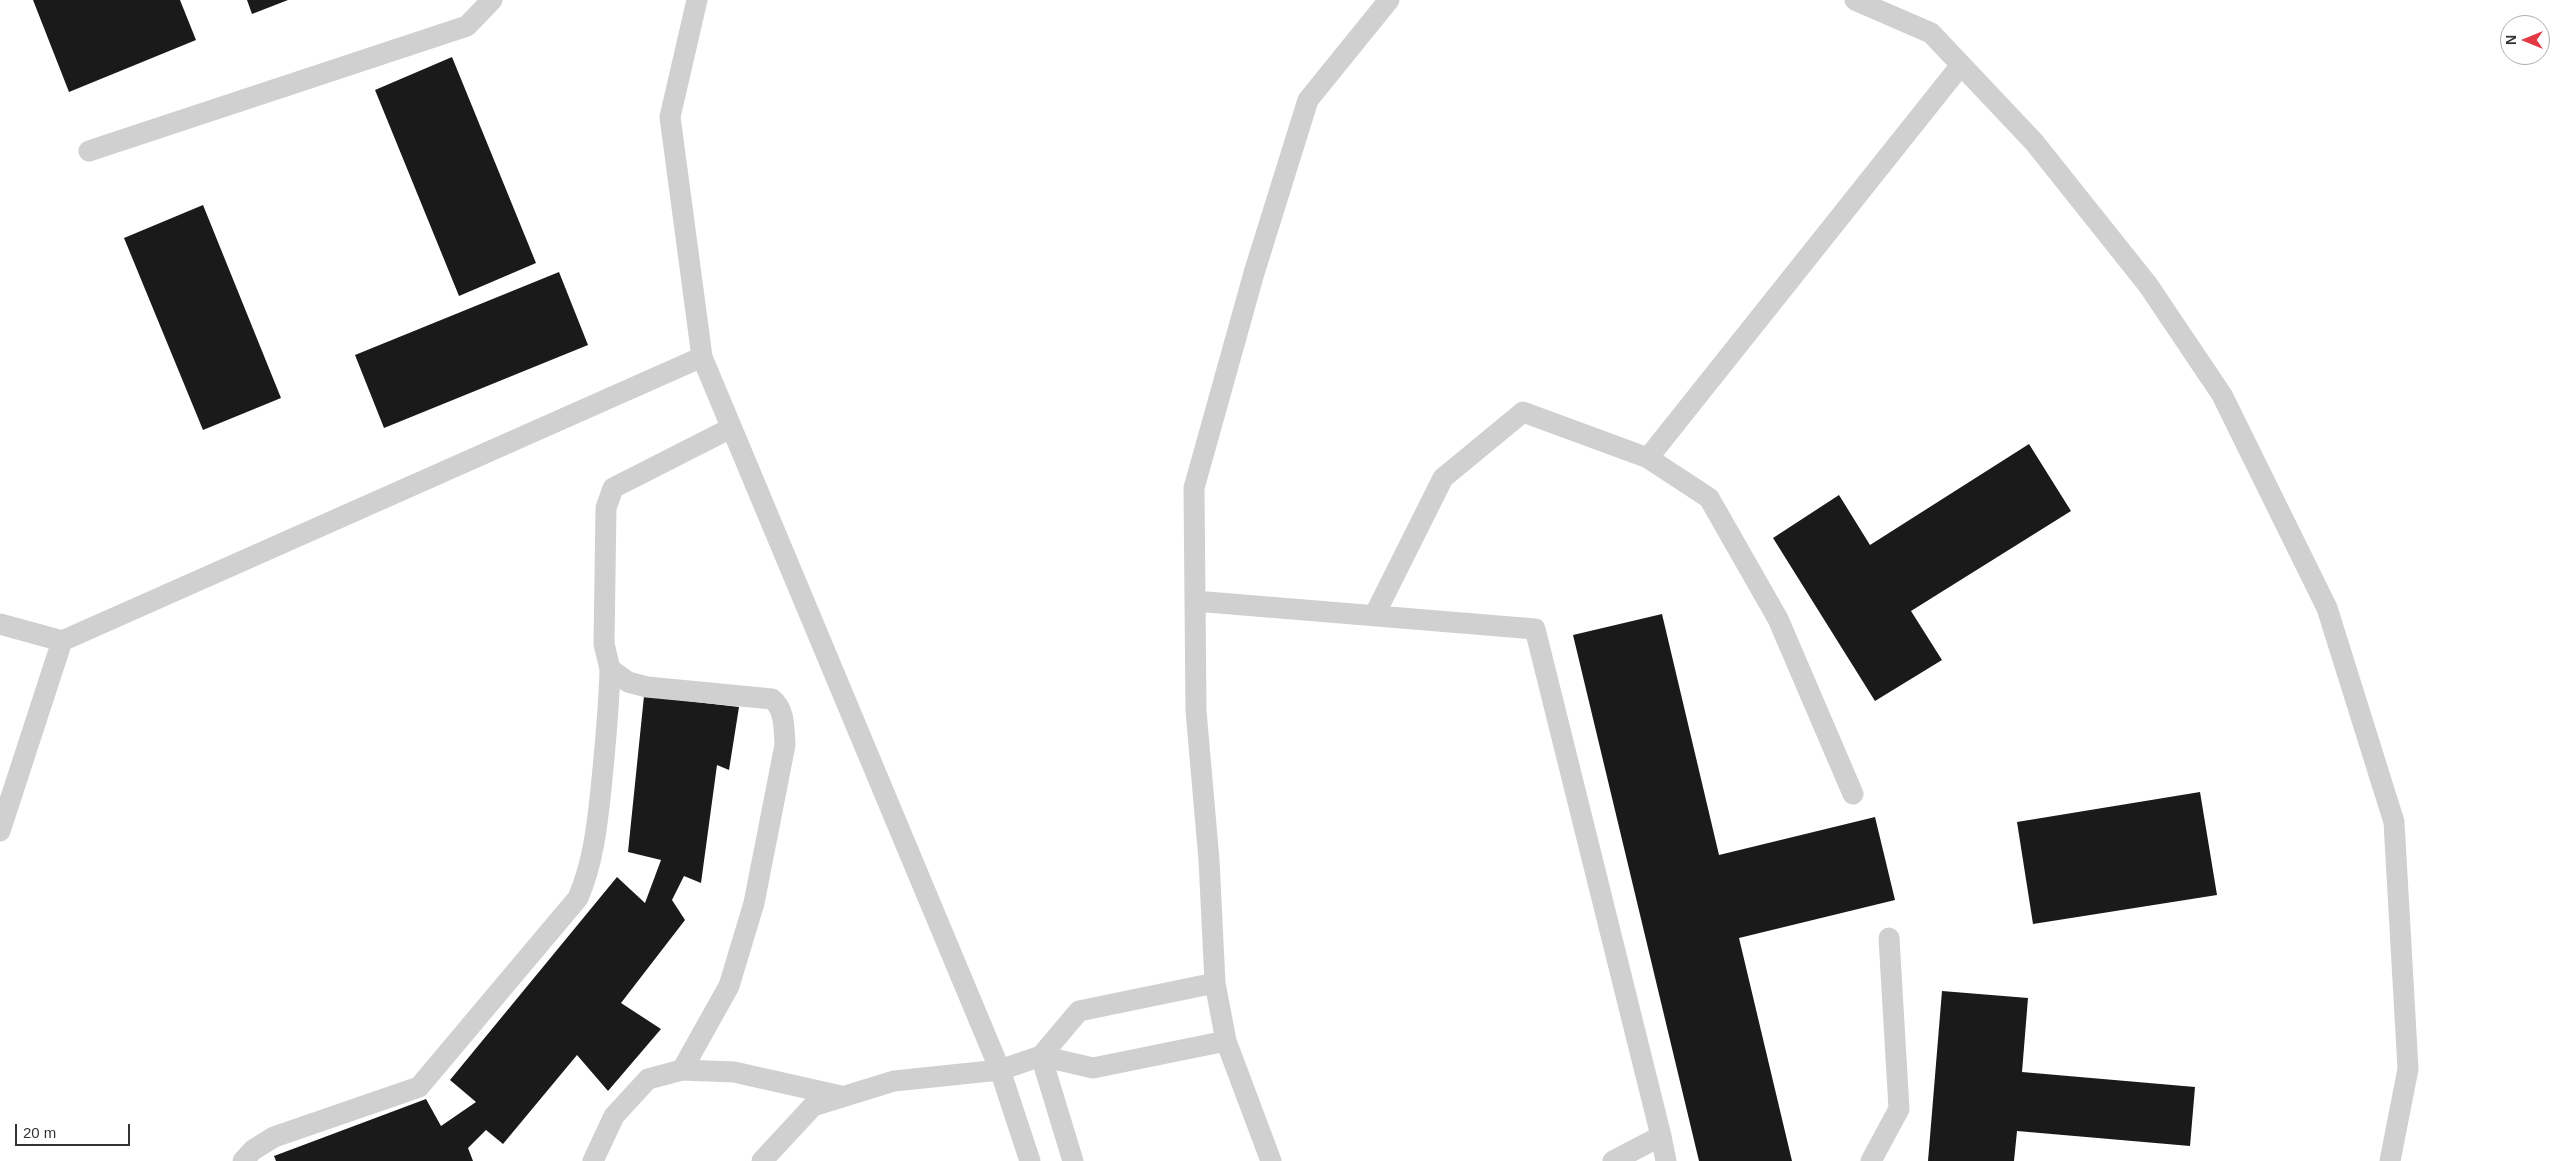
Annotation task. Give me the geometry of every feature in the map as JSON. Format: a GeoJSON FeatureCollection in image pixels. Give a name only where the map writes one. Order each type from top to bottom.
{"type":"FeatureCollection","features":[{"type":"Feature","properties":{"kind":"lane"},"geometry":{"type":"LineString","coordinates":[[89,151],[467,26],[492,0]]}},
{"type":"Feature","properties":{"kind":"lane"},"geometry":{"type":"LineString","coordinates":[[697,0],[670,117],[702,357],[1000,1070],[1030,1161]]}},
{"type":"Feature","properties":{"kind":"lane"},"geometry":{"type":"LineString","coordinates":[[1271,1161],[1226,1041],[1215,983],[1209,860],[1196,711],[1194,488],[1254,273],[1308,100],[1389,0]]}},
{"type":"Feature","properties":{"kind":"lane"},"geometry":{"type":"LineString","coordinates":[[1855,0],[1931,33],[2034,142],[2148,285],[2217,387],[2327,608],[2394,822],[2408,1069],[2390,1161]]}},
{"type":"Feature","properties":{"kind":"lane"},"geometry":{"type":"LineString","coordinates":[[1648,458],[1961,65]]}},
{"type":"Feature","properties":{"kind":"lane"},"geometry":{"type":"LineString","coordinates":[[0,624],[62,641],[702,357]]}},
{"type":"Feature","properties":{"kind":"lane"},"geometry":{"type":"LineString","coordinates":[[1374,616],[1443,478],[1522,412],[1648,458],[1710,498],[1778,619],[1853,794]]}},
{"type":"Feature","properties":{"kind":"lane"},"geometry":{"type":"LineString","coordinates":[[244,1161],[253,1150],[274,1137],[419,1087],[578,898],[588,874],[596,831],[609,717],[610,670],[604,644],[606,508],[613,488],[732,428]]}},
{"type":"Feature","properties":{"kind":"lane"},"geometry":{"type":"LineString","coordinates":[[1195,601],[1535,629],[1666,1161]]}},
{"type":"Feature","properties":{"kind":"lane"},"geometry":{"type":"LineString","coordinates":[[0,831],[62,641]]}},
{"type":"Feature","properties":{"kind":"lane"},"geometry":{"type":"LineString","coordinates":[[610,670],[628,682],[647,687],[772,699],[778,704],[784,721],[786,745],[754,903],[729,986],[682,1070]]}},
{"type":"Feature","properties":{"kind":"lane"},"geometry":{"type":"LineString","coordinates":[[1870,1161],[1899,1109],[1889,938]]}},
{"type":"Feature","properties":{"kind":"lane"},"geometry":{"type":"LineString","coordinates":[[762,1161],[813,1106],[894,1081],[1000,1070],[1041,1056],[1079,1012],[1215,983]]}},
{"type":"Feature","properties":{"kind":"lane"},"geometry":{"type":"LineString","coordinates":[[1041,1056],[1093,1068],[1226,1041]]}},
{"type":"Feature","properties":{"kind":"lane"},"geometry":{"type":"LineString","coordinates":[[1041,1056],[1073,1161]]}},
{"type":"Feature","properties":{"kind":"lane"},"geometry":{"type":"LineString","coordinates":[[592,1161],[614,1116],[648,1079],[682,1070],[734,1072],[843,1097]]}},
{"type":"Feature","properties":{"kind":"lane"},"geometry":{"type":"LineString","coordinates":[[1613,1161],[1660,1136]]}},
{"type":"Feature","properties":{"kind":"building"},"geometry":{"type":"Polygon","coordinates":[[[33,0],[180,0],[196,40],[69,92],[33,0]]]}},
{"type":"Feature","properties":{"kind":"building"},"geometry":{"type":"Polygon","coordinates":[[[247,0],[288,0],[252,14],[247,0]]]}},
{"type":"Feature","properties":{"kind":"building"},"geometry":{"type":"Polygon","coordinates":[[[452,57],[536,263],[459,296],[375,90],[452,57]]]}},
{"type":"Feature","properties":{"kind":"building"},"geometry":{"type":"Polygon","coordinates":[[[203,205],[281,398],[203,430],[124,238],[203,205]]]}},
{"type":"Feature","properties":{"kind":"building"},"geometry":{"type":"Polygon","coordinates":[[[559,272],[588,345],[384,428],[355,355],[559,272]]]}},
{"type":"Feature","properties":{"kind":"building"},"geometry":{"type":"Polygon","coordinates":[[[2029,444],[2071,511],[1911,611],[1942,660],[1875,701],[1773,538],[1839,495],[1870,545],[2029,444]]]}},
{"type":"Feature","properties":{"kind":"building"},"geometry":{"type":"Polygon","coordinates":[[[1662,614],[1719,855],[1875,817],[1895,900],[1739,938],[1792,1161],[1699,1161],[1573,635],[1662,614]]]}},
{"type":"Feature","properties":{"kind":"building"},"geometry":{"type":"Polygon","coordinates":[[[644,696],[739,707],[729,770],[717,765],[701,883],[684,876],[672,900],[685,920],[621,1003],[661,1029],[608,1091],[577,1055],[503,1144],[486,1130],[468,1148],[473,1161],[276,1161],[274,1156],[426,1099],[441,1126],[476,1102],[450,1080],[617,877],[645,903],[661,860],[628,852],[644,696]]]}},
{"type":"Feature","properties":{"kind":"building"},"geometry":{"type":"Polygon","coordinates":[[[2200,792],[2217,895],[2033,924],[2017,822],[2200,792]]]}},
{"type":"Feature","properties":{"kind":"building"},"geometry":{"type":"Polygon","coordinates":[[[1942,991],[2028,998],[2022,1072],[2195,1087],[2190,1146],[2017,1131],[2014,1161],[1928,1161],[1942,991]]]}}]}
